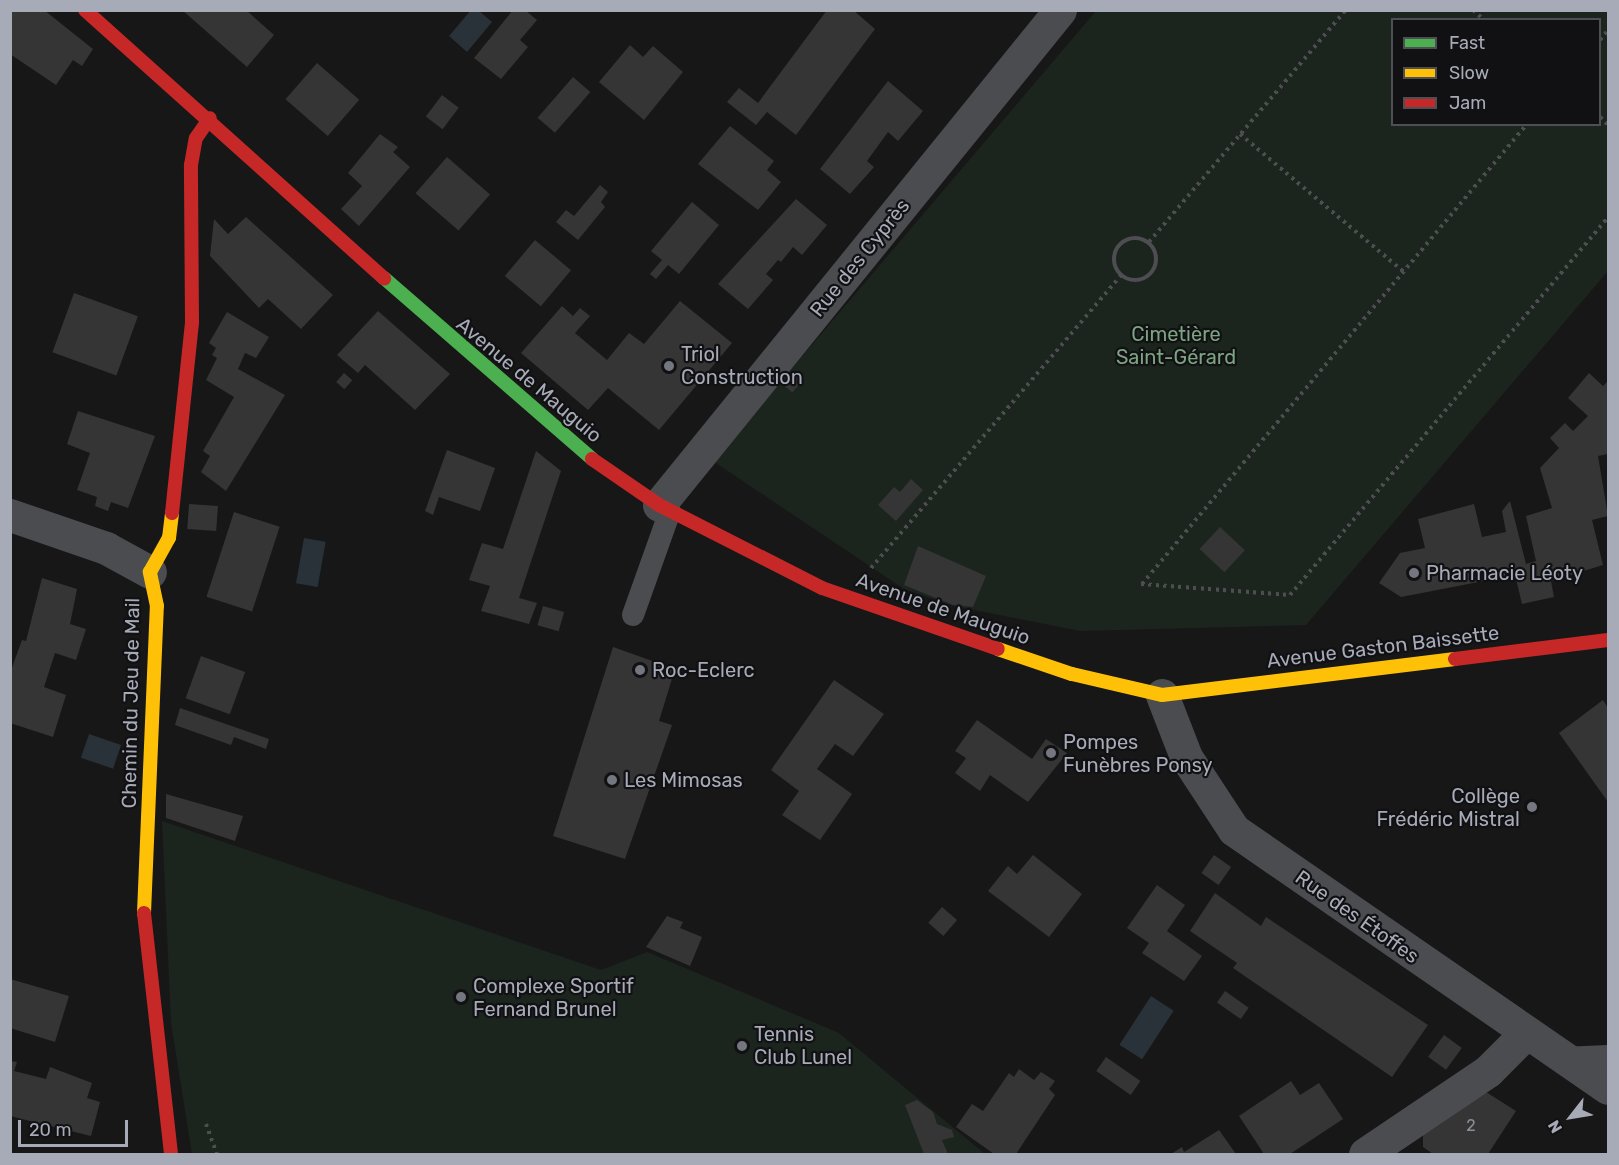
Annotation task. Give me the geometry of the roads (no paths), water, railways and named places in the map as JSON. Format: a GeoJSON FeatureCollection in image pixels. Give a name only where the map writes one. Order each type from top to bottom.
{"type":"FeatureCollection","features":[{"type":"Feature","properties":{"kind":"main road","name":"Avenue de Mauguio"},"geometry":{"type":"LineString","coordinates":[[85,10],[210,118],[567,442],[664,508],[751,556],[840,595],[1072,674],[1162,695]]}},
{"type":"Feature","properties":{"kind":"main road","name":"Chemin du Jeu de Mail"},"geometry":{"type":"LineString","coordinates":[[171,1155],[144,916],[157,606],[150,572],[169,538],[192,322],[191,165],[196,138],[210,118]]}},
{"type":"Feature","properties":{"kind":"main road","name":"Avenue Gaston Baissette"},"geometry":{"type":"LineString","coordinates":[[1162,695],[1608,640]]}},
{"type":"Feature","properties":{"kind":"street","name":"Rue des Cyprès"},"geometry":{"type":"LineString","coordinates":[[664,508],[1060,10]]}},
{"type":"Feature","properties":{"kind":"street"},"geometry":{"type":"LineString","coordinates":[[10,515],[106,548],[150,572]]}},
{"type":"Feature","properties":{"kind":"street","name":"Rue des Étoffes"},"geometry":{"type":"LineString","coordinates":[[1162,695],[1186,758],[1234,830],[1525,1034],[1608,1088]]}},
{"type":"Feature","properties":{"kind":"street"},"geometry":{"type":"LineString","coordinates":[[1365,1155],[1397,1145],[1488,1071],[1525,1034]]}},
{"type":"Feature","properties":{"kind":"lane"},"geometry":{"type":"LineString","coordinates":[[633,615],[664,508]]}},
{"type":"Feature","properties":{"kind":"lane"},"geometry":{"type":"LineString","coordinates":[[1562,1058],[1608,1056]]}},
{"type":"Feature","properties":{"kind":"place","name":"Triol Construction"},"geometry":{"type":"Point","coordinates":[669,366]}},
{"type":"Feature","properties":{"kind":"place","name":"Pharmacie Léoty"},"geometry":{"type":"Point","coordinates":[1414,573]}},
{"type":"Feature","properties":{"kind":"place","name":"Roc-Eclerc"},"geometry":{"type":"Point","coordinates":[640,670]}},
{"type":"Feature","properties":{"kind":"place","name":"Pompes Funèbres Ponsy"},"geometry":{"type":"Point","coordinates":[1051,753]}},
{"type":"Feature","properties":{"kind":"place","name":"Les Mimosas"},"geometry":{"type":"Point","coordinates":[612,780]}},
{"type":"Feature","properties":{"kind":"place","name":"Collège Frédéric Mistral"},"geometry":{"type":"Point","coordinates":[1532,807]}},
{"type":"Feature","properties":{"kind":"place","name":"Complexe Sportif Fernand Brunel"},"geometry":{"type":"Point","coordinates":[461,997]}},
{"type":"Feature","properties":{"kind":"place","name":"Tennis Club Lunel"},"geometry":{"type":"Point","coordinates":[742,1046]}},
{"type":"Feature","properties":{"kind":"park label","name":"Cimetière Saint-Gérard"},"geometry":{"type":"Point","coordinates":[1176,346]}}]}
